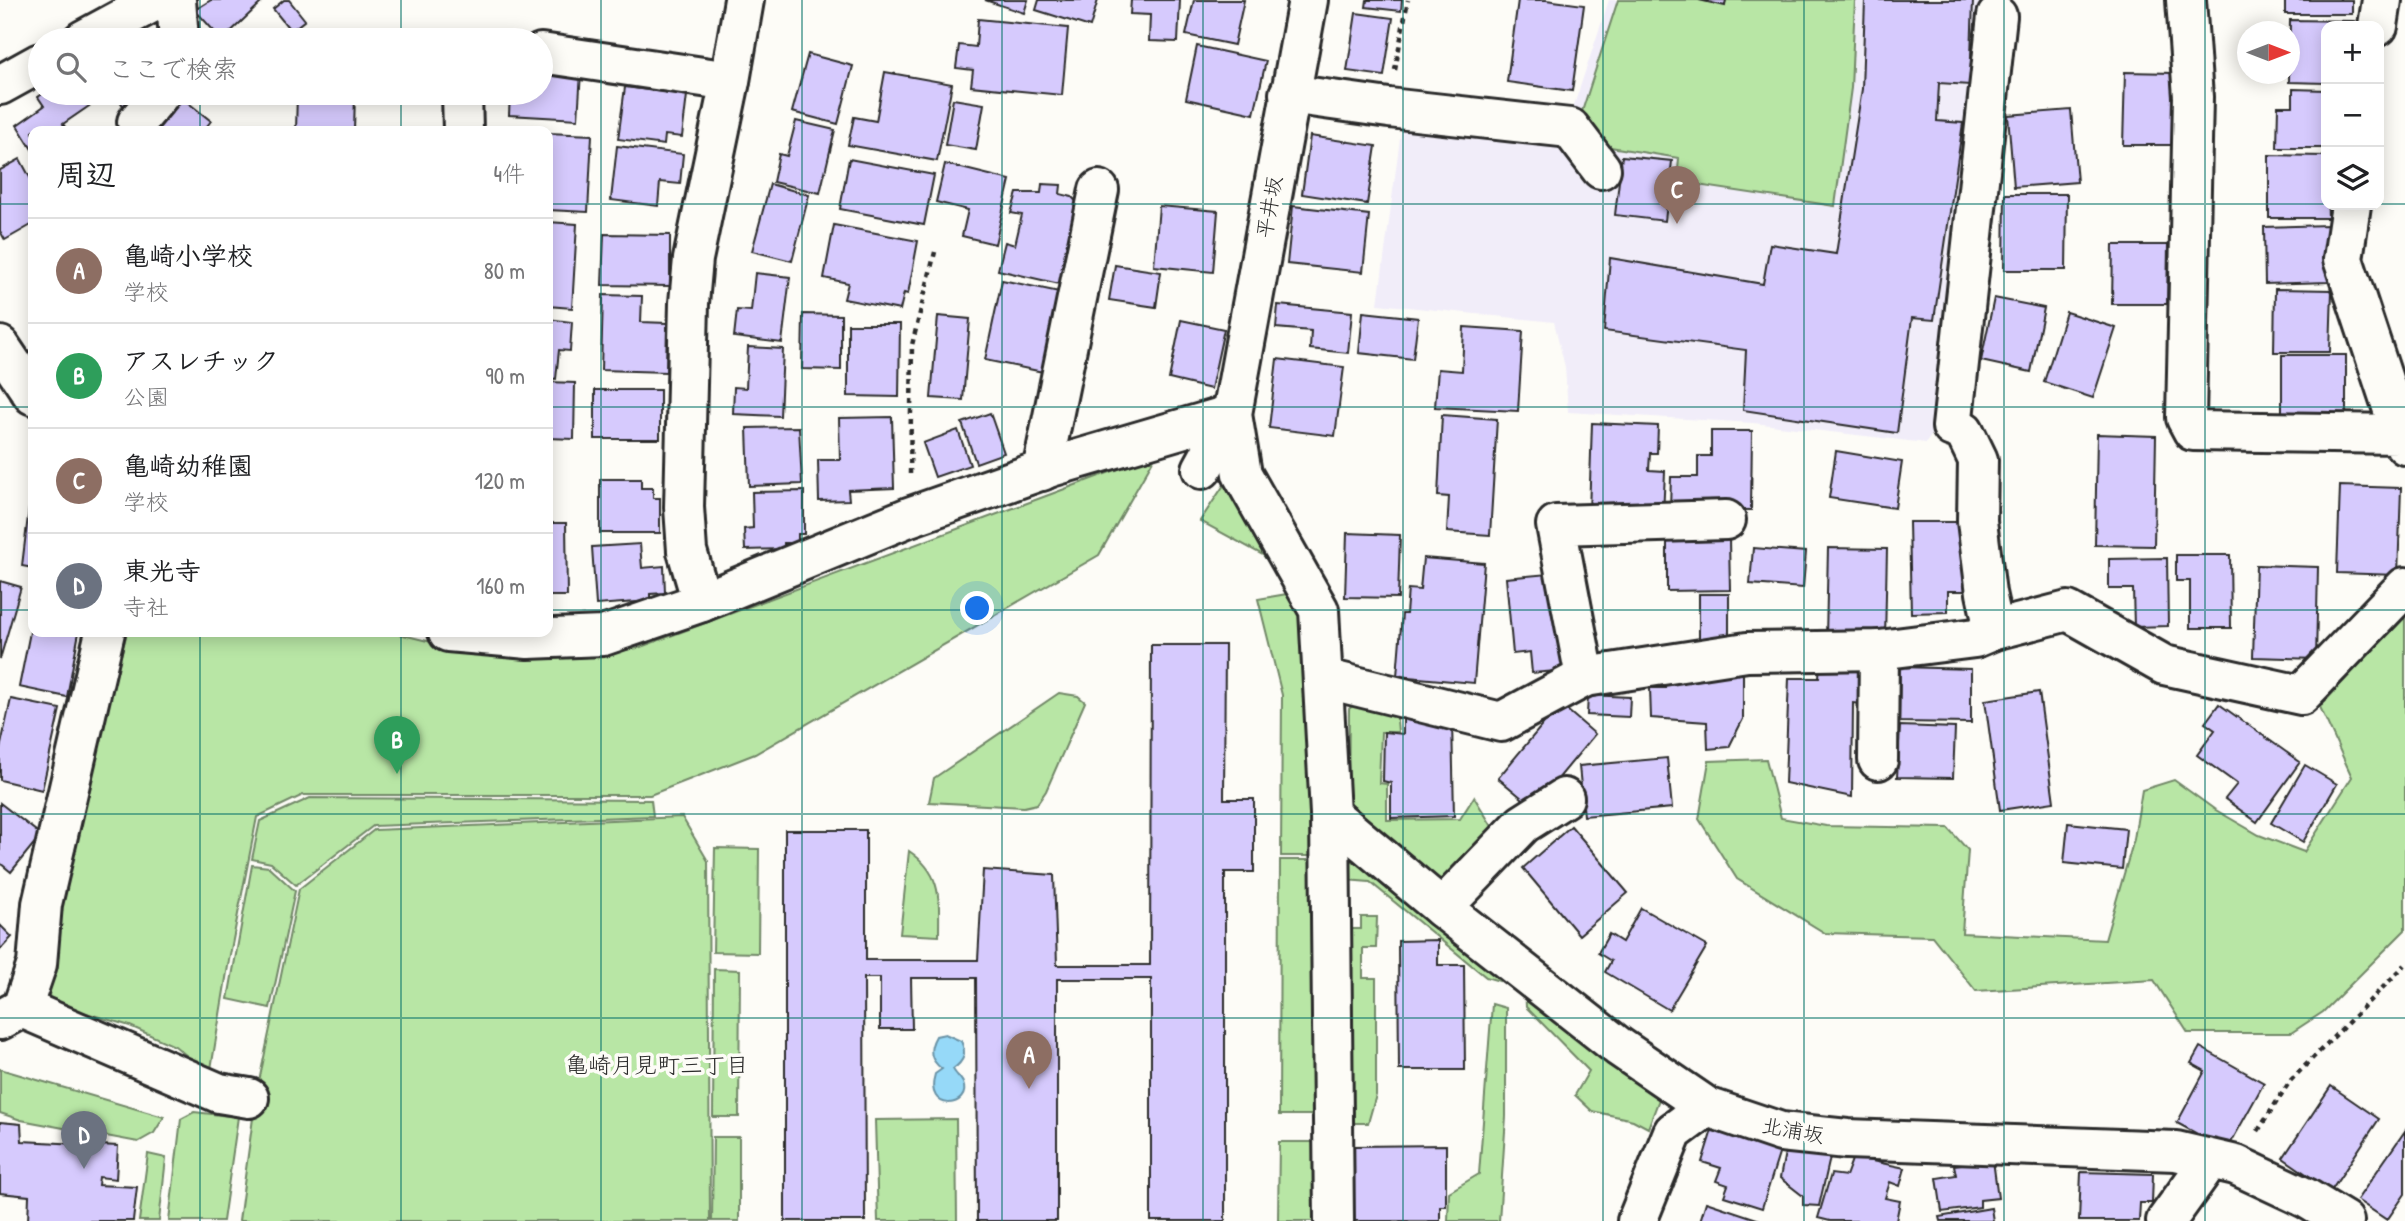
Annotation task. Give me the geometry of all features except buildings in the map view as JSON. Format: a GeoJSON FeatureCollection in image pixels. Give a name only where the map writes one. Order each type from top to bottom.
{"type":"FeatureCollection","features":[{"type":"Feature","properties":{"kind":"main road"},"geometry":{"type":"LineString","coordinates":[[105,28],[157,0]]}},
{"type":"Feature","properties":{"kind":"main road"},"geometry":{"type":"LineString","coordinates":[[176,0],[178,28]]}},
{"type":"Feature","properties":{"kind":"main road"},"geometry":{"type":"LineString","coordinates":[[702,603],[687,551],[684,507],[689,303],[693,259],[744,0]]}},
{"type":"Feature","properties":{"kind":"main road","name":"平井坂"},"geometry":{"type":"LineString","coordinates":[[1232,414],[1308,0]]}},
{"type":"Feature","properties":{"kind":"main road"},"geometry":{"type":"LineString","coordinates":[[2186,0],[2193,97],[2186,418],[2193,431],[2403,439],[2343,259],[2350,210]]}},
{"type":"Feature","properties":{"kind":"main road"},"geometry":{"type":"LineString","coordinates":[[2379,21],[2382,0]]}},
{"type":"Feature","properties":{"kind":"main road"},"geometry":{"type":"LineString","coordinates":[[1994,630],[1986,593],[1977,521],[1978,460],[1964,431],[1952,426],[1997,16]]}},
{"type":"Feature","properties":{"kind":"main road"},"geometry":{"type":"LineString","coordinates":[[553,55],[730,81]]}},
{"type":"Feature","properties":{"kind":"main road"},"geometry":{"type":"LineString","coordinates":[[0,85],[28,70]]}},
{"type":"Feature","properties":{"kind":"main road"},"geometry":{"type":"LineString","coordinates":[[1289,94],[1570,128],[1601,169]]}},
{"type":"Feature","properties":{"kind":"main road"},"geometry":{"type":"LineString","coordinates":[[137,122],[151,105]]}},
{"type":"Feature","properties":{"kind":"main road"},"geometry":{"type":"LineString","coordinates":[[462,105],[463,126]]}},
{"type":"Feature","properties":{"kind":"main road"},"geometry":{"type":"LineString","coordinates":[[1041,471],[1099,190]]}},
{"type":"Feature","properties":{"kind":"main road"},"geometry":{"type":"LineString","coordinates":[[0,346],[28,388]]}},
{"type":"Feature","properties":{"kind":"main road"},"geometry":{"type":"LineString","coordinates":[[507,637],[528,639],[603,636],[702,603],[909,517],[1041,471],[1232,414]]}},
{"type":"Feature","properties":{"kind":"main road"},"geometry":{"type":"LineString","coordinates":[[1202,469],[1232,414]]}},
{"type":"Feature","properties":{"kind":"main road"},"geometry":{"type":"LineString","coordinates":[[1232,414],[1242,474],[1319,610],[1330,814],[1334,1221]]}},
{"type":"Feature","properties":{"kind":"main road"},"geometry":{"type":"LineString","coordinates":[[1585,677],[1556,525],[1726,520]]}},
{"type":"Feature","properties":{"kind":"main road"},"geometry":{"type":"LineString","coordinates":[[1323,678],[1501,722],[1585,677],[1747,652],[1879,650],[1976,638],[1994,630],[2068,611],[2164,665],[2301,695],[2405,587]]}},
{"type":"Feature","properties":{"kind":"main road"},"geometry":{"type":"LineString","coordinates":[[104,637],[41,904],[37,964],[11,1014],[219,1093],[249,1098]]}},
{"type":"Feature","properties":{"kind":"main road"},"geometry":{"type":"LineString","coordinates":[[1878,760],[1879,650]]}},
{"type":"Feature","properties":{"kind":"main road"},"geometry":{"type":"LineString","coordinates":[[1443,908],[1523,824],[1564,798]]}},
{"type":"Feature","properties":{"kind":"main road","name":"北浦坂"},"geometry":{"type":"LineString","coordinates":[[1330,814],[1443,908],[1619,1047],[1707,1107],[1781,1132],[1847,1139],[2176,1151],[2223,1162],[2305,1198],[2344,1221]]}},
{"type":"Feature","properties":{"kind":"main road"},"geometry":{"type":"LineString","coordinates":[[1637,1221],[1673,1132],[1707,1107]]}},
{"type":"Feature","properties":{"kind":"main road"},"geometry":{"type":"LineString","coordinates":[[2166,1221],[2223,1162]]}},
{"type":"Feature","properties":{"kind":"path"},"geometry":{"type":"LineString","coordinates":[[1389,108],[1408,0]]}},
{"type":"Feature","properties":{"kind":"path"},"geometry":{"type":"LineString","coordinates":[[909,517],[912,345],[935,252]]}},
{"type":"Feature","properties":{"kind":"path"},"geometry":{"type":"LineString","coordinates":[[2223,1162],[2290,1081],[2405,965]]}},
{"type":"Feature","properties":{"kind":"shaded area"},"geometry":{"type":"Polygon","coordinates":[[[1609,0],[1992,0],[1938,426],[1926,443],[1753,423],[1568,412],[1565,367],[1554,322],[1378,304],[1406,93],[1572,111],[1609,0]]]}},
{"type":"Feature","properties":{"kind":"green space"},"geometry":{"type":"Polygon","coordinates":[[[1618,0],[1855,0],[1851,88],[1835,206],[1677,182],[1679,158],[1598,145],[1578,124],[1618,0]]]}},
{"type":"Feature","properties":{"kind":"green space"},"geometry":{"type":"Polygon","coordinates":[[[1156,455],[1099,555],[755,754],[650,795],[303,795],[257,817],[210,1075],[175,1046],[130,1026],[49,1002],[51,932],[126,637],[411,637],[472,652],[589,655],[638,648],[1156,455]]]}},
{"type":"Feature","properties":{"kind":"green space"},"geometry":{"type":"Polygon","coordinates":[[[1228,479],[1284,580],[1263,555],[1200,521],[1228,479]]]}},
{"type":"Feature","properties":{"kind":"green space"},"geometry":{"type":"Polygon","coordinates":[[[1293,593],[1319,695],[1318,856],[1281,856],[1282,695],[1258,599],[1293,593]]]}},
{"type":"Feature","properties":{"kind":"green space"},"geometry":{"type":"Polygon","coordinates":[[[2405,613],[2405,930],[2323,1012],[2291,1033],[2188,1033],[2154,980],[1976,991],[1932,936],[1825,933],[1737,879],[1699,819],[1709,761],[1766,759],[1781,818],[1826,826],[1948,828],[1968,850],[1962,933],[2105,940],[2134,839],[2142,790],[2174,780],[2214,809],[2259,835],[2304,852],[2352,777],[2320,707],[2405,613]]]}},
{"type":"Feature","properties":{"kind":"green space"},"geometry":{"type":"Polygon","coordinates":[[[1059,693],[1078,696],[1085,702],[1046,791],[1037,804],[1024,807],[929,802],[934,778],[1059,693]]]}},
{"type":"Feature","properties":{"kind":"green space"},"geometry":{"type":"Polygon","coordinates":[[[1362,697],[1396,707],[1398,732],[1381,732],[1379,783],[1387,784],[1387,820],[1460,819],[1474,797],[1496,833],[1446,891],[1348,805],[1349,709],[1362,697]]]}},
{"type":"Feature","properties":{"kind":"green space"},"geometry":{"type":"Polygon","coordinates":[[[310,798],[651,800],[653,816],[373,826],[296,885],[271,863],[252,859],[260,821],[310,798]]]}},
{"type":"Feature","properties":{"kind":"green space"},"geometry":{"type":"Polygon","coordinates":[[[682,817],[708,861],[710,1221],[239,1221],[256,1096],[299,889],[374,830],[682,817]]]}},
{"type":"Feature","properties":{"kind":"green space"},"geometry":{"type":"Polygon","coordinates":[[[1349,847],[1499,965],[1499,981],[1486,977],[1370,882],[1346,880],[1349,847]]]}},
{"type":"Feature","properties":{"kind":"green space"},"geometry":{"type":"Polygon","coordinates":[[[715,848],[759,849],[758,953],[713,952],[715,848]]]}},
{"type":"Feature","properties":{"kind":"green space"},"geometry":{"type":"Polygon","coordinates":[[[909,851],[928,869],[937,889],[939,936],[900,934],[909,851]]]}},
{"type":"Feature","properties":{"kind":"green space"},"geometry":{"type":"Polygon","coordinates":[[[1280,860],[1317,860],[1315,1115],[1279,1115],[1280,860]]]}},
{"type":"Feature","properties":{"kind":"green space"},"geometry":{"type":"Polygon","coordinates":[[[252,865],[269,867],[295,891],[270,1008],[228,999],[252,865]]]}},
{"type":"Feature","properties":{"kind":"green space"},"geometry":{"type":"Polygon","coordinates":[[[1361,917],[1377,917],[1376,948],[1363,948],[1363,978],[1376,978],[1376,1095],[1368,1123],[1349,1123],[1350,929],[1361,929],[1361,917]]]}},
{"type":"Feature","properties":{"kind":"green space"},"geometry":{"type":"Polygon","coordinates":[[[714,969],[740,970],[739,1117],[713,1117],[714,969]]]}},
{"type":"Feature","properties":{"kind":"green space"},"geometry":{"type":"Polygon","coordinates":[[[1525,986],[1661,1094],[1648,1128],[1633,1120],[1592,1111],[1575,1095],[1589,1071],[1526,1007],[1525,986]]]}},
{"type":"Feature","properties":{"kind":"green space"},"geometry":{"type":"Polygon","coordinates":[[[1492,1004],[1506,1008],[1506,1116],[1499,1221],[1448,1221],[1449,1192],[1479,1174],[1492,1004]]]}},
{"type":"Feature","properties":{"kind":"green space"},"geometry":{"type":"Polygon","coordinates":[[[0,1069],[164,1117],[154,1133],[138,1142],[21,1120],[0,1113],[0,1069]]]}},
{"type":"Feature","properties":{"kind":"green space"},"geometry":{"type":"Polygon","coordinates":[[[194,1112],[238,1117],[223,1221],[169,1221],[181,1119],[194,1112]]]}},
{"type":"Feature","properties":{"kind":"green space"},"geometry":{"type":"Polygon","coordinates":[[[956,1119],[957,1221],[878,1221],[875,1120],[956,1119]]]}},
{"type":"Feature","properties":{"kind":"green space"},"geometry":{"type":"Polygon","coordinates":[[[713,1137],[739,1137],[739,1221],[712,1221],[713,1137]]]}},
{"type":"Feature","properties":{"kind":"green space"},"geometry":{"type":"Polygon","coordinates":[[[1279,1142],[1323,1142],[1322,1221],[1278,1221],[1279,1142]]]}},
{"type":"Feature","properties":{"kind":"green space"},"geometry":{"type":"Polygon","coordinates":[[[148,1154],[166,1158],[159,1221],[139,1221],[148,1154]]]}},
{"type":"Feature","properties":{"kind":"water"},"geometry":{"type":"Polygon","coordinates":[[[945,1034],[961,1041],[964,1050],[962,1060],[953,1069],[963,1083],[964,1091],[961,1098],[948,1103],[936,1096],[933,1087],[935,1074],[942,1069],[935,1062],[931,1050],[936,1036],[945,1034]]]}},
{"type":"Feature","properties":{"kind":"place","name":"亀崎幼稚園"},"geometry":{"type":"Point","coordinates":[1677,224]}},
{"type":"Feature","properties":{"kind":"place","name":"アスレチック"},"geometry":{"type":"Point","coordinates":[397,774]}},
{"type":"Feature","properties":{"kind":"place","name":"亀崎小学校"},"geometry":{"type":"Point","coordinates":[1029,1089]}},
{"type":"Feature","properties":{"kind":"place","name":"東光寺"},"geometry":{"type":"Point","coordinates":[84,1169]}},
{"type":"Feature","properties":{"kind":"district","name":"亀崎月見町三丁目"},"geometry":{"type":"Point","coordinates":[657,1064]}}]}
